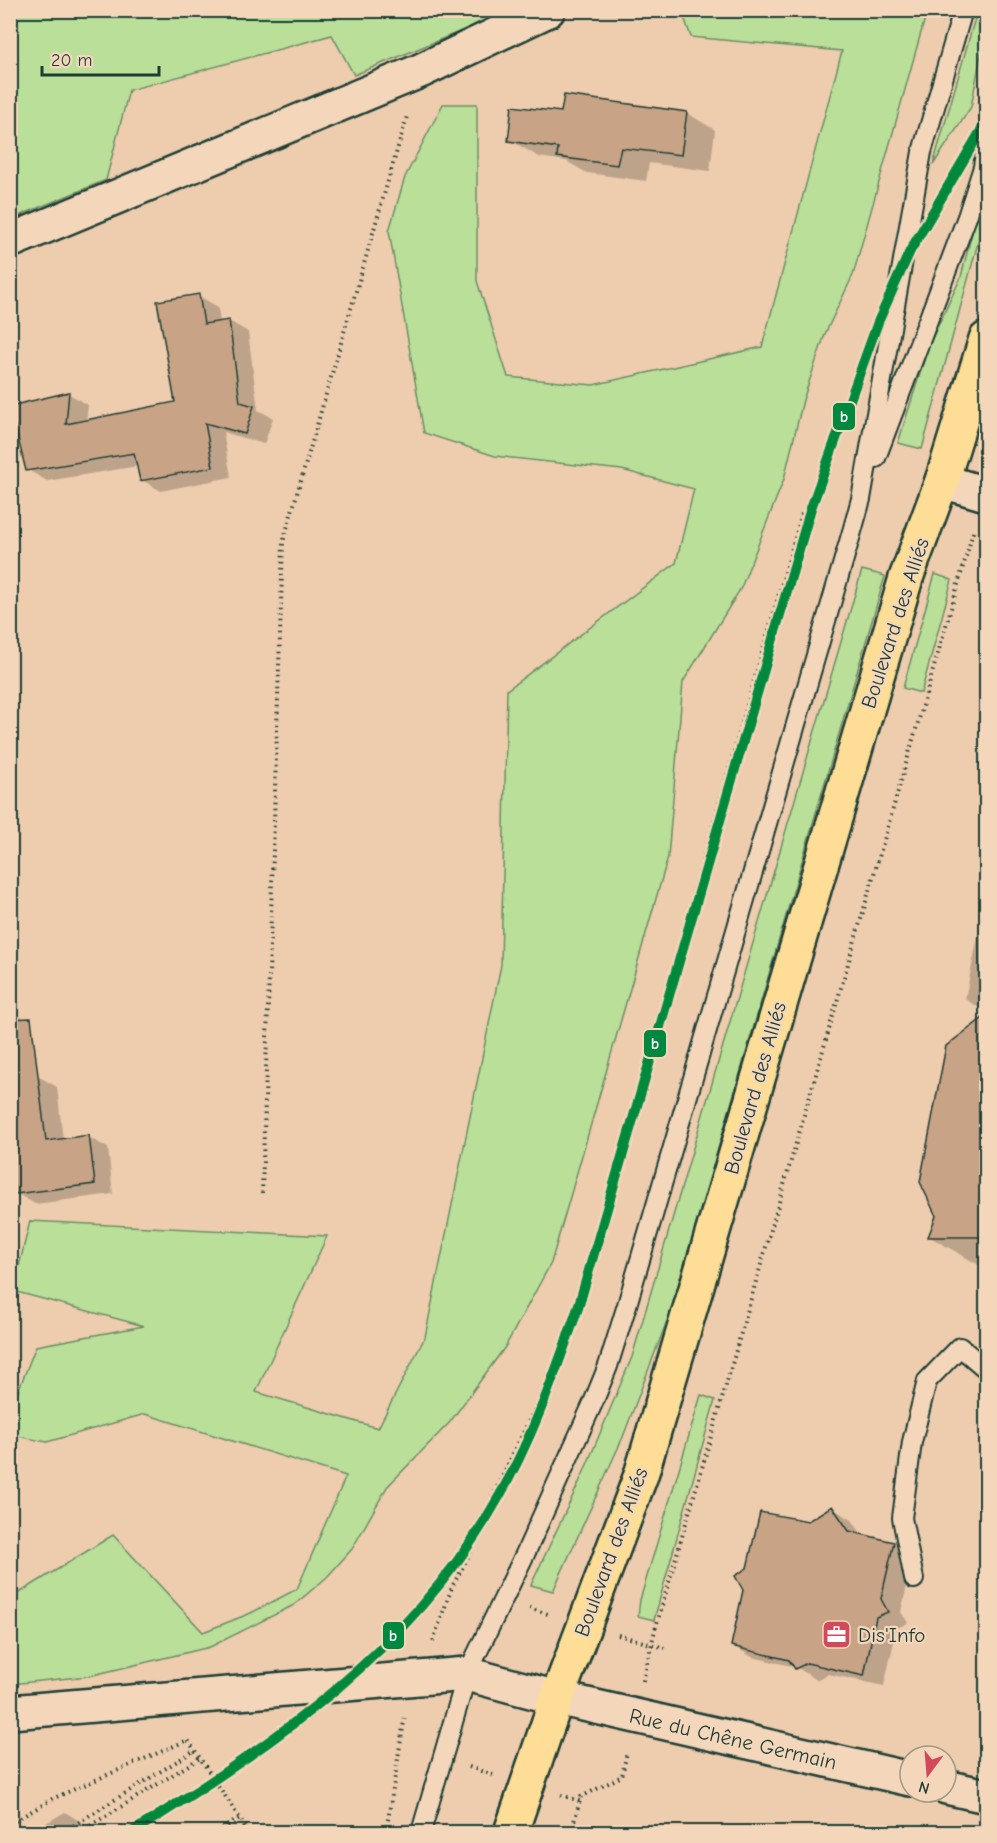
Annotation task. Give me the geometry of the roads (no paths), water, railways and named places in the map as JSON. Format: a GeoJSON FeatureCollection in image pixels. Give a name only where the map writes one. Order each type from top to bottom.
{"type":"FeatureCollection","features":[{"type":"Feature","properties":{"kind":"main road","name":"Boulevard des Alliés"},"geometry":{"type":"LineString","coordinates":[[511,1833],[557,1698],[641,1475],[906,578],[942,481],[987,339]]}},
{"type":"Feature","properties":{"kind":"street"},"geometry":{"type":"LineString","coordinates":[[10,241],[420,71],[548,10]]}},
{"type":"Feature","properties":{"kind":"street"},"geometry":{"type":"LineString","coordinates":[[942,481],[986,494]]}},
{"type":"Feature","properties":{"kind":"street","name":"Rue du Chêne Germain"},"geometry":{"type":"LineString","coordinates":[[10,1712],[467,1674],[557,1698],[898,1776]]}},
{"type":"Feature","properties":{"kind":"street"},"geometry":{"type":"LineString","coordinates":[[958,1790],[987,1796]]}},
{"type":"Feature","properties":{"kind":"lane"},"geometry":{"type":"LineString","coordinates":[[861,499],[922,152],[963,10]]}},
{"type":"Feature","properties":{"kind":"lane"},"geometry":{"type":"LineString","coordinates":[[422,1833],[467,1674],[526,1552],[608,1366],[861,499],[967,217],[983,167],[987,145]]}},
{"type":"Feature","properties":{"kind":"lane"},"geometry":{"type":"LineString","coordinates":[[914,1579],[902,1518],[912,1443],[927,1381],[960,1347],[987,1369]]}},
{"type":"Feature","properties":{"kind":"place","name":"Dis'Info"},"geometry":{"type":"Point","coordinates":[837,1635]}}]}
